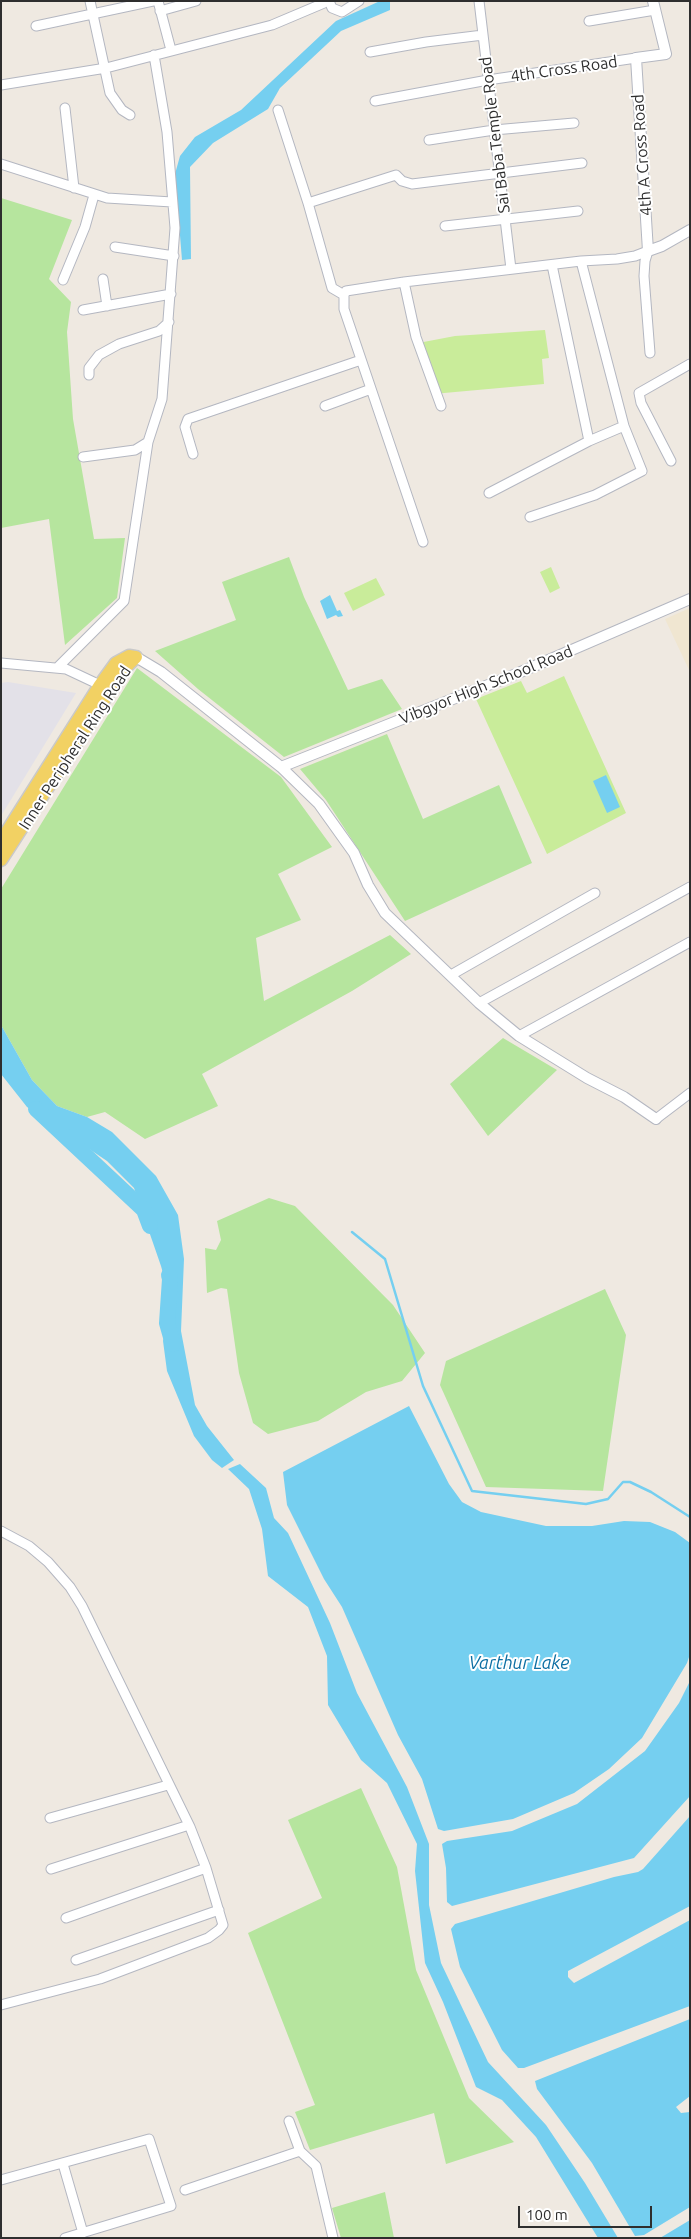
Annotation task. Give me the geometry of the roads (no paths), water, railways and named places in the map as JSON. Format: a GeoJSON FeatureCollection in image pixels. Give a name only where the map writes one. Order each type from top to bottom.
{"type":"FeatureCollection","features":[{"type":"Feature","properties":{"kind":"main road","name":"Inner Peripheral Ring Road"},"geometry":{"type":"LineString","coordinates":[[1,841],[100,685],[120,666],[136,657]]}},
{"type":"Feature","properties":{"kind":"main road","name":"Inner Peripheral Ring Road"},"geometry":{"type":"LineString","coordinates":[[1,860],[120,666]]}},
{"type":"Feature","properties":{"kind":"street"},"geometry":{"type":"LineString","coordinates":[[90,1],[110,93],[122,110],[130,115]]}},
{"type":"Feature","properties":{"kind":"street"},"geometry":{"type":"LineString","coordinates":[[36,26],[154,1]]}},
{"type":"Feature","properties":{"kind":"street"},"geometry":{"type":"LineString","coordinates":[[158,1],[170,50]]}},
{"type":"Feature","properties":{"kind":"street"},"geometry":{"type":"LineString","coordinates":[[160,11],[196,1]]}},
{"type":"Feature","properties":{"kind":"street"},"geometry":{"type":"LineString","coordinates":[[1,85],[106,68],[272,25],[327,2],[332,8],[342,12],[359,1]]}},
{"type":"Feature","properties":{"kind":"street","name":"Sai Baba Temple Road"},"geometry":{"type":"LineString","coordinates":[[479,1],[511,269]]}},
{"type":"Feature","properties":{"kind":"street"},"geometry":{"type":"LineString","coordinates":[[588,21],[654,5],[666,54],[636,58]]}},
{"type":"Feature","properties":{"kind":"street"},"geometry":{"type":"LineString","coordinates":[[370,52],[426,42],[483,35]]}},
{"type":"Feature","properties":{"kind":"street"},"geometry":{"type":"LineString","coordinates":[[61,669],[124,601],[148,442],[162,399],[175,228],[167,132],[154,55]]}},
{"type":"Feature","properties":{"kind":"street","name":"4th Cross Road"},"geometry":{"type":"LineString","coordinates":[[375,101],[488,80],[636,58]]}},
{"type":"Feature","properties":{"kind":"street","name":"4th A Cross Road"},"geometry":{"type":"LineString","coordinates":[[636,58],[648,251]]}},
{"type":"Feature","properties":{"kind":"street"},"geometry":{"type":"LineString","coordinates":[[65,108],[74,188]]}},
{"type":"Feature","properties":{"kind":"street"},"geometry":{"type":"LineString","coordinates":[[278,110],[308,203],[332,288],[344,295]]}},
{"type":"Feature","properties":{"kind":"street"},"geometry":{"type":"LineString","coordinates":[[429,140],[494,130],[574,123]]}},
{"type":"Feature","properties":{"kind":"street"},"geometry":{"type":"LineString","coordinates":[[308,203],[396,174],[402,181],[412,184],[582,163]]}},
{"type":"Feature","properties":{"kind":"street"},"geometry":{"type":"LineString","coordinates":[[1,164],[107,198],[172,202]]}},
{"type":"Feature","properties":{"kind":"street"},"geometry":{"type":"LineString","coordinates":[[63,280],[85,227],[94,195]]}},
{"type":"Feature","properties":{"kind":"street"},"geometry":{"type":"LineString","coordinates":[[445,226],[578,211]]}},
{"type":"Feature","properties":{"kind":"street"},"geometry":{"type":"LineString","coordinates":[[423,542],[344,309],[344,295],[346,291],[511,269],[617,259],[662,246],[690,230]]}},
{"type":"Feature","properties":{"kind":"street"},"geometry":{"type":"LineString","coordinates":[[115,247],[174,256]]}},
{"type":"Feature","properties":{"kind":"street"},"geometry":{"type":"LineString","coordinates":[[648,251],[644,276],[650,353]]}},
{"type":"Feature","properties":{"kind":"street"},"geometry":{"type":"LineString","coordinates":[[530,517],[595,495],[642,471],[624,426],[581,261]]}},
{"type":"Feature","properties":{"kind":"street"},"geometry":{"type":"LineString","coordinates":[[552,265],[589,440]]}},
{"type":"Feature","properties":{"kind":"street"},"geometry":{"type":"LineString","coordinates":[[103,279],[107,306]]}},
{"type":"Feature","properties":{"kind":"street"},"geometry":{"type":"LineString","coordinates":[[404,282],[416,337],[441,406]]}},
{"type":"Feature","properties":{"kind":"street"},"geometry":{"type":"LineString","coordinates":[[84,310],[171,294]]}},
{"type":"Feature","properties":{"kind":"street"},"geometry":{"type":"LineString","coordinates":[[89,375],[88,368],[98,355],[119,344],[159,330],[169,322]]}},
{"type":"Feature","properties":{"kind":"street"},"geometry":{"type":"LineString","coordinates":[[193,454],[184,427],[188,419],[361,360]]}},
{"type":"Feature","properties":{"kind":"street"},"geometry":{"type":"LineString","coordinates":[[671,461],[641,403],[639,393],[690,364]]}},
{"type":"Feature","properties":{"kind":"street"},"geometry":{"type":"LineString","coordinates":[[325,406],[371,389]]}},
{"type":"Feature","properties":{"kind":"street"},"geometry":{"type":"LineString","coordinates":[[489,492],[589,440],[624,426]]}},
{"type":"Feature","properties":{"kind":"street"},"geometry":{"type":"LineString","coordinates":[[83,457],[135,450],[148,442]]}},
{"type":"Feature","properties":{"kind":"street","name":"Vibgyor High School Road"},"geometry":{"type":"LineString","coordinates":[[281,767],[516,674],[690,600]]}},
{"type":"Feature","properties":{"kind":"street"},"geometry":{"type":"LineString","coordinates":[[136,657],[161,672],[281,767],[319,804],[354,853],[368,885],[385,914],[437,965],[451,975],[479,1003],[519,1036],[587,1078],[624,1097],[656,1119],[690,1093]]}},
{"type":"Feature","properties":{"kind":"street"},"geometry":{"type":"LineString","coordinates":[[1,663],[61,669],[100,685]]}},
{"type":"Feature","properties":{"kind":"street"},"geometry":{"type":"LineString","coordinates":[[479,1003],[690,887]]}},
{"type":"Feature","properties":{"kind":"street"},"geometry":{"type":"LineString","coordinates":[[451,975],[595,893]]}},
{"type":"Feature","properties":{"kind":"street"},"geometry":{"type":"LineString","coordinates":[[519,1036],[690,942]]}},
{"type":"Feature","properties":{"kind":"street"},"geometry":{"type":"LineString","coordinates":[[1,1531],[30,1546],[48,1562],[70,1587],[112,1666],[188,1825],[206,1868],[223,1925],[214,1935],[208,1938],[100,1979],[1,2005]]}},
{"type":"Feature","properties":{"kind":"street"},"geometry":{"type":"LineString","coordinates":[[50,1818],[168,1785]]}},
{"type":"Feature","properties":{"kind":"street"},"geometry":{"type":"LineString","coordinates":[[52,1869],[188,1825]]}},
{"type":"Feature","properties":{"kind":"street"},"geometry":{"type":"LineString","coordinates":[[66,1918],[206,1868]]}},
{"type":"Feature","properties":{"kind":"street"},"geometry":{"type":"LineString","coordinates":[[76,1960],[219,1910]]}},
{"type":"Feature","properties":{"kind":"street"},"geometry":{"type":"LineString","coordinates":[[289,2121],[300,2151],[316,2166],[333,2238]]}},
{"type":"Feature","properties":{"kind":"street"},"geometry":{"type":"LineString","coordinates":[[1,2180],[149,2139],[171,2206],[64,2238]]}},
{"type":"Feature","properties":{"kind":"street"},"geometry":{"type":"LineString","coordinates":[[185,2190],[300,2151]]}},
{"type":"Feature","properties":{"kind":"street"},"geometry":{"type":"LineString","coordinates":[[63,2164],[83,2233]]}},
{"type":"Feature","properties":{"kind":"water"},"geometry":{"type":"Polygon","coordinates":[[[380,1],[390,1],[390,10],[341,31],[280,88],[268,109],[213,143],[190,167],[191,259],[182,260],[175,174],[180,156],[195,137],[241,110],[336,21],[380,1]]]}},
{"type":"Feature","properties":{"kind":"water"},"geometry":{"type":"Polygon","coordinates":[[[330,595],[337,611],[340,610],[343,616],[338,617],[336,615],[327,619],[320,601],[330,595]]]}},
{"type":"Feature","properties":{"kind":"water"},"geometry":{"type":"Polygon","coordinates":[[[606,775],[620,807],[607,813],[593,781],[606,775]]]}},
{"type":"Feature","properties":{"kind":"water"},"geometry":{"type":"Polygon","coordinates":[[[1,1025],[32,1080],[57,1106],[87,1117],[112,1132],[156,1176],[178,1215],[184,1259],[181,1331],[195,1405],[207,1426],[234,1460],[222,1468],[212,1460],[194,1436],[167,1371],[163,1341],[171,1302],[161,1266],[134,1188],[107,1161],[27,1107],[1,1074],[1,1025]]]}},
{"type":"Feature","properties":{"kind":"water","name":"Varthur Lake"},"geometry":{"type":"Polygon","coordinates":[[[409,1406],[449,1484],[462,1502],[481,1512],[546,1526],[592,1526],[624,1521],[650,1522],[675,1532],[690,1543],[690,1654],[687,1663],[642,1738],[609,1769],[574,1793],[513,1819],[444,1831],[438,1829],[422,1779],[398,1735],[342,1607],[324,1579],[287,1505],[283,1472],[409,1406]]]}},
{"type":"Feature","properties":{"kind":"water"},"geometry":{"type":"Polygon","coordinates":[[[240,1464],[266,1488],[274,1518],[288,1533],[330,1623],[357,1693],[407,1787],[429,1844],[429,1905],[441,1963],[488,2062],[546,2125],[585,2183],[618,2238],[598,2238],[536,2137],[502,2100],[476,2087],[443,2002],[425,1963],[415,1871],[417,1844],[387,1783],[361,1760],[328,1705],[327,1656],[308,1607],[268,1576],[262,1529],[249,1489],[228,1469],[240,1464]]]}},
{"type":"Feature","properties":{"kind":"water"},"geometry":{"type":"Polygon","coordinates":[[[690,1681],[690,1796],[634,1858],[452,1906],[447,1902],[446,1868],[442,1844],[447,1841],[512,1831],[577,1804],[645,1751],[679,1703],[690,1681]]]}},
{"type":"Feature","properties":{"kind":"water"},"geometry":{"type":"Polygon","coordinates":[[[690,1816],[690,1906],[568,1971],[568,1977],[574,1983],[690,1920],[690,2006],[524,2068],[518,2068],[502,2050],[460,1967],[451,1929],[455,1924],[614,1877],[638,1872],[643,1869],[690,1816]]]}},
{"type":"Feature","properties":{"kind":"water"},"geometry":{"type":"Polygon","coordinates":[[[690,2019],[690,2096],[676,2107],[681,2113],[690,2112],[690,2207],[644,2235],[635,2236],[592,2163],[537,2089],[535,2081],[690,2019]]]}},
{"type":"Feature","properties":{"kind":"water"},"geometry":{"type":"Polygon","coordinates":[[[690,2220],[690,2238],[660,2238],[690,2220]]]}},
{"type":"Feature","properties":{"kind":"waterway"},"geometry":{"type":"LineString","coordinates":[[36,1109],[144,1210],[150,1226]]}},
{"type":"Feature","properties":{"kind":"waterway"},"geometry":{"type":"LineString","coordinates":[[352,1232],[385,1259],[423,1386],[472,1491],[586,1504],[608,1499],[623,1482],[630,1482],[651,1492],[690,1517]]}},
{"type":"Feature","properties":{"kind":"waterway"},"geometry":{"type":"LineString","coordinates":[[169,1275],[167,1323],[173,1344]]}}]}
